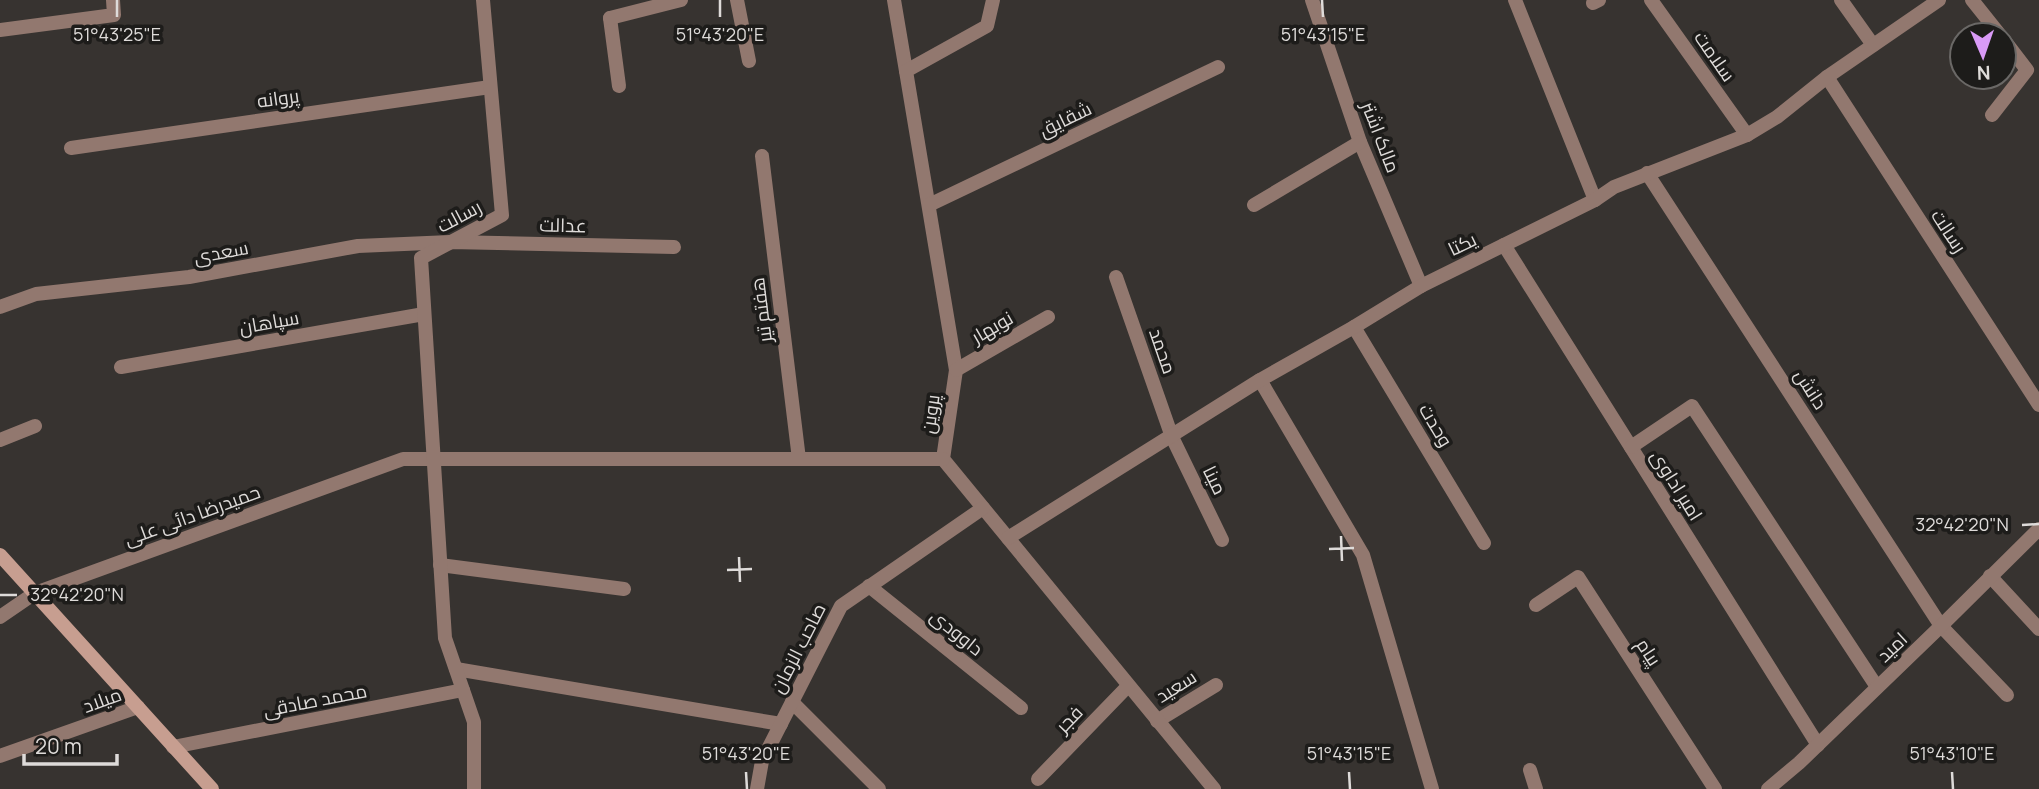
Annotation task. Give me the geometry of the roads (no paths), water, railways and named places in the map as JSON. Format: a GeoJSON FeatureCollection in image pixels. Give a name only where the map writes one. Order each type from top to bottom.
{"type":"FeatureCollection","features":[{"type":"Feature","properties":{"kind":"street"},"geometry":{"type":"LineString","coordinates":[[0,30],[114,15],[113,0]]}},
{"type":"Feature","properties":{"kind":"street","name":"رسالت"},"geometry":{"type":"LineString","coordinates":[[474,789],[474,722],[445,638],[421,258],[502,215],[483,0]]}},
{"type":"Feature","properties":{"kind":"street"},"geometry":{"type":"LineString","coordinates":[[619,86],[610,18],[681,0]]}},
{"type":"Feature","properties":{"kind":"street"},"geometry":{"type":"LineString","coordinates":[[737,0],[749,61]]}},
{"type":"Feature","properties":{"kind":"street","name":"پروین"},"geometry":{"type":"LineString","coordinates":[[894,0],[956,370],[943,458],[1214,789]]}},
{"type":"Feature","properties":{"kind":"street"},"geometry":{"type":"LineString","coordinates":[[906,71],[987,26],[993,0]]}},
{"type":"Feature","properties":{"kind":"street","name":"مالک اشتر"},"geometry":{"type":"LineString","coordinates":[[1312,0],[1360,142],[1421,286]]}},
{"type":"Feature","properties":{"kind":"street"},"geometry":{"type":"LineString","coordinates":[[1515,0],[1595,200]]}},
{"type":"Feature","properties":{"kind":"street","name":"سلامت"},"geometry":{"type":"LineString","coordinates":[[1651,0],[1747,135]]}},
{"type":"Feature","properties":{"kind":"street"},"geometry":{"type":"LineString","coordinates":[[1840,0],[1873,45]]}},
{"type":"Feature","properties":{"kind":"street","name":"یکتا"},"geometry":{"type":"LineString","coordinates":[[1008,538],[1260,380],[1421,286],[1595,200],[1615,187],[1747,135],[1777,117],[1827,77],[1939,0]]}},
{"type":"Feature","properties":{"kind":"street"},"geometry":{"type":"LineString","coordinates":[[1972,0],[1989,21]]}},
{"type":"Feature","properties":{"kind":"street"},"geometry":{"type":"LineString","coordinates":[[2018,58],[2027,70],[2018,82]]}},
{"type":"Feature","properties":{"kind":"street","name":"شقایق"},"geometry":{"type":"LineString","coordinates":[[929,205],[1218,67]]}},
{"type":"Feature","properties":{"kind":"street","name":"رسالت"},"geometry":{"type":"LineString","coordinates":[[1827,77],[2039,405]]}},
{"type":"Feature","properties":{"kind":"street","name":"پروانه"},"geometry":{"type":"LineString","coordinates":[[71,148],[490,87]]}},
{"type":"Feature","properties":{"kind":"street"},"geometry":{"type":"LineString","coordinates":[[1992,116],[2011,91]]}},
{"type":"Feature","properties":{"kind":"street"},"geometry":{"type":"LineString","coordinates":[[1254,205],[1360,142]]}},
{"type":"Feature","properties":{"kind":"street","name":"هفتم تیر"},"geometry":{"type":"LineString","coordinates":[[762,156],[799,459]]}},
{"type":"Feature","properties":{"kind":"street","name":"دانش"},"geometry":{"type":"LineString","coordinates":[[1647,173],[1941,626],[2007,695]]}},
{"type":"Feature","properties":{"kind":"street","name":"عدالت"},"geometry":{"type":"LineString","coordinates":[[450,242],[674,247]]}},
{"type":"Feature","properties":{"kind":"street","name":"سعدی"},"geometry":{"type":"LineString","coordinates":[[0,307],[36,294],[189,278],[358,246],[450,242]]}},
{"type":"Feature","properties":{"kind":"street","name":"امیر اداوی"},"geometry":{"type":"LineString","coordinates":[[1504,245],[1818,745]]}},
{"type":"Feature","properties":{"kind":"street","name":"محمد"},"geometry":{"type":"LineString","coordinates":[[1116,277],[1172,437]]}},
{"type":"Feature","properties":{"kind":"street","name":"سپاهان"},"geometry":{"type":"LineString","coordinates":[[121,367],[424,314]]}},
{"type":"Feature","properties":{"kind":"street","name":"نوبهار"},"geometry":{"type":"LineString","coordinates":[[956,370],[1048,317]]}},
{"type":"Feature","properties":{"kind":"street","name":"وحدت"},"geometry":{"type":"LineString","coordinates":[[1354,327],[1484,543]]}},
{"type":"Feature","properties":{"kind":"street"},"geometry":{"type":"LineString","coordinates":[[1260,380],[1363,555],[1432,789]]}},
{"type":"Feature","properties":{"kind":"street"},"geometry":{"type":"LineString","coordinates":[[1630,447],[1692,406],[1877,687]]}},
{"type":"Feature","properties":{"kind":"street"},"geometry":{"type":"LineString","coordinates":[[0,440],[35,426]]}},
{"type":"Feature","properties":{"kind":"street","name":"مینا"},"geometry":{"type":"LineString","coordinates":[[1172,437],[1222,540]]}},
{"type":"Feature","properties":{"kind":"street"},"geometry":{"type":"LineString","coordinates":[[434,459],[943,458]]}},
{"type":"Feature","properties":{"kind":"street","name":"حمیدرضا دائی علی"},"geometry":{"type":"LineString","coordinates":[[0,617],[35,593],[403,459],[434,459]]}},
{"type":"Feature","properties":{"kind":"street","name":"صاحب الزمان"},"geometry":{"type":"LineString","coordinates":[[757,789],[762,761],[841,606],[983,508]]}},
{"type":"Feature","properties":{"kind":"street","name":"امید"},"geometry":{"type":"LineString","coordinates":[[1768,789],[1818,745],[2039,529]]}},
{"type":"Feature","properties":{"kind":"street"},"geometry":{"type":"LineString","coordinates":[[0,555],[212,789]]}},
{"type":"Feature","properties":{"kind":"street"},"geometry":{"type":"LineString","coordinates":[[440,565],[624,589]]}},
{"type":"Feature","properties":{"kind":"street"},"geometry":{"type":"LineString","coordinates":[[1990,576],[2039,629]]}},
{"type":"Feature","properties":{"kind":"street","name":"پیام"},"geometry":{"type":"LineString","coordinates":[[1536,605],[1578,578],[1715,789]]}},
{"type":"Feature","properties":{"kind":"street","name":"داوودی"},"geometry":{"type":"LineString","coordinates":[[869,586],[1021,708]]}},
{"type":"Feature","properties":{"kind":"street"},"geometry":{"type":"LineString","coordinates":[[456,668],[781,724]]}},
{"type":"Feature","properties":{"kind":"street","name":"سعید"},"geometry":{"type":"LineString","coordinates":[[1157,721],[1216,685]]}},
{"type":"Feature","properties":{"kind":"street","name":"فجر"},"geometry":{"type":"LineString","coordinates":[[1038,779],[1128,686]]}},
{"type":"Feature","properties":{"kind":"street","name":"محمد صادقی"},"geometry":{"type":"LineString","coordinates":[[173,747],[463,690]]}},
{"type":"Feature","properties":{"kind":"street"},"geometry":{"type":"LineString","coordinates":[[792,702],[879,789]]}},
{"type":"Feature","properties":{"kind":"street","name":"میلاد"},"geometry":{"type":"LineString","coordinates":[[0,756],[138,707]]}},
{"type":"Feature","properties":{"kind":"street"},"geometry":{"type":"LineString","coordinates":[[1530,770],[1536,789]]}}]}
